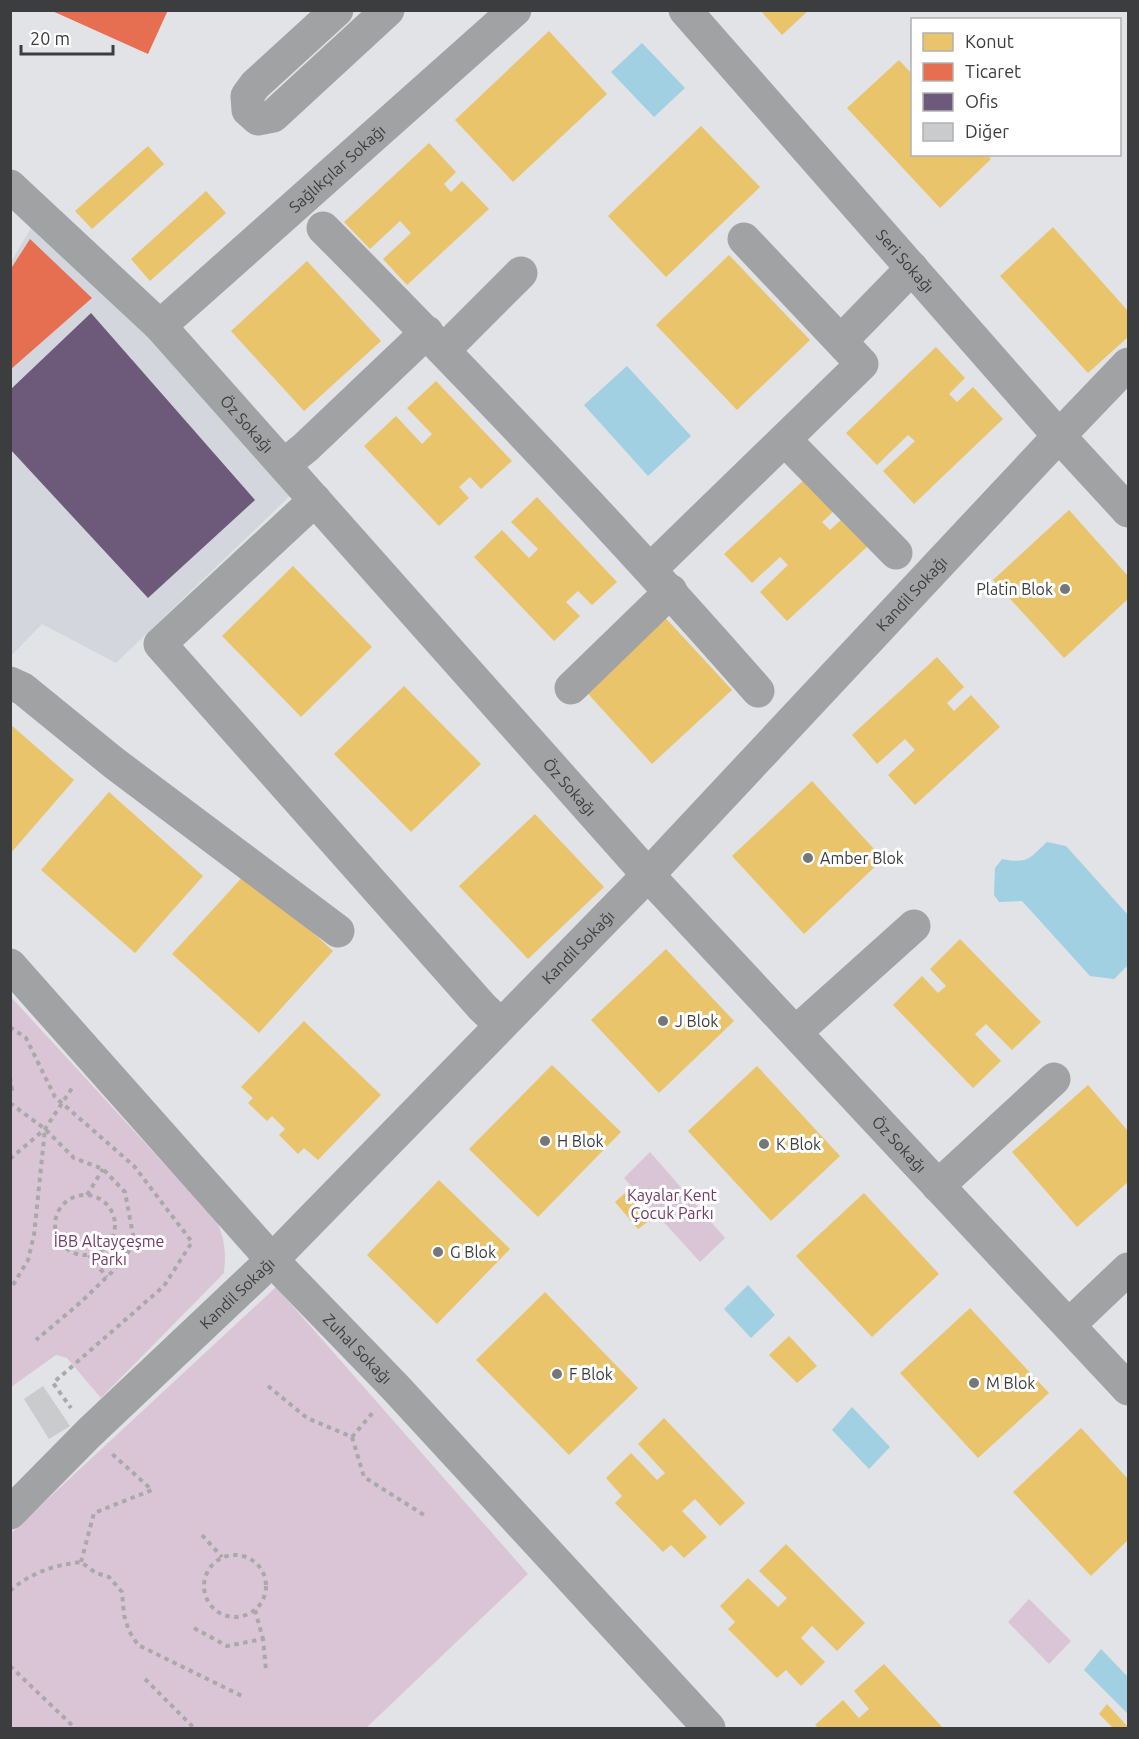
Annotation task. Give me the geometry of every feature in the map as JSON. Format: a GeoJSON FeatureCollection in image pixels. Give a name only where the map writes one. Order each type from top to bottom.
{"type":"FeatureCollection","features":[{"type":"Feature","properties":{"kind":"street"},"geometry":{"type":"LineString","coordinates":[[337,10],[255,85],[247,96],[248,110],[258,119],[273,116],[388,10]]}},
{"type":"Feature","properties":{"kind":"street","name":"Sağlıkçılar Sokağı"},"geometry":{"type":"LineString","coordinates":[[160,326],[515,10]]}},
{"type":"Feature","properties":{"kind":"street","name":"Seri Sokağı"},"geometry":{"type":"LineString","coordinates":[[685,10],[1059,436],[1128,511]]}},
{"type":"Feature","properties":{"kind":"street","name":"Öz Sokağı"},"geometry":{"type":"LineString","coordinates":[[10,186],[160,326],[648,875],[1128,1389]]}},
{"type":"Feature","properties":{"kind":"street"},"geometry":{"type":"LineString","coordinates":[[323,228],[435,341],[661,580],[758,691]]}},
{"type":"Feature","properties":{"kind":"street"},"geometry":{"type":"LineString","coordinates":[[572,688],[661,580],[785,440],[862,364],[744,239]]}},
{"type":"Feature","properties":{"kind":"street"},"geometry":{"type":"LineString","coordinates":[[841,341],[912,268]]}},
{"type":"Feature","properties":{"kind":"street"},"geometry":{"type":"LineString","coordinates":[[284,465],[520,273]]}},
{"type":"Feature","properties":{"kind":"street","name":"Kandil Sokağı"},"geometry":{"type":"LineString","coordinates":[[10,1513],[89,1433],[272,1260],[648,875],[1128,364]]}},
{"type":"Feature","properties":{"kind":"street"},"geometry":{"type":"LineString","coordinates":[[785,440],[896,553]]}},
{"type":"Feature","properties":{"kind":"street"},"geometry":{"type":"LineString","coordinates":[[315,500],[160,644],[501,1025]]}},
{"type":"Feature","properties":{"kind":"street"},"geometry":{"type":"LineString","coordinates":[[10,683],[23,689],[114,763],[339,931]]}},
{"type":"Feature","properties":{"kind":"street"},"geometry":{"type":"LineString","coordinates":[[796,1032],[915,926]]}},
{"type":"Feature","properties":{"kind":"street","name":"Zuhal Sokağı"},"geometry":{"type":"LineString","coordinates":[[10,965],[272,1260],[395,1387],[709,1728]]}},
{"type":"Feature","properties":{"kind":"street"},"geometry":{"type":"LineString","coordinates":[[938,1186],[1054,1079]]}},
{"type":"Feature","properties":{"kind":"street"},"geometry":{"type":"LineString","coordinates":[[1070,1325],[1128,1269]]}},
{"type":"Feature","properties":{"kind":"path"},"geometry":{"type":"LineString","coordinates":[[10,1027],[26,1038],[55,1097],[134,1166],[192,1242],[164,1286],[53,1383],[89,1433],[152,1490],[94,1513],[81,1562]]}},
{"type":"Feature","properties":{"kind":"path"},"geometry":{"type":"LineString","coordinates":[[10,1159],[45,1129],[93,1056]]}},
{"type":"Feature","properties":{"kind":"path"},"geometry":{"type":"LineString","coordinates":[[10,1077],[12,1090],[10,1097]]}},
{"type":"Feature","properties":{"kind":"path"},"geometry":{"type":"LineString","coordinates":[[10,1103],[45,1129],[74,1158],[103,1169],[125,1192],[133,1235],[129,1251],[107,1277],[36,1340]]}},
{"type":"Feature","properties":{"kind":"path"},"geometry":{"type":"LineString","coordinates":[[13,1285],[28,1260],[34,1235],[45,1129]]}},
{"type":"Feature","properties":{"kind":"path"},"geometry":{"type":"LineString","coordinates":[[87,1195],[103,1169]]}},
{"type":"Feature","properties":{"kind":"path"},"geometry":{"type":"LineString","coordinates":[[87,1195],[105,1202],[115,1219],[115,1228],[107,1246],[89,1255],[80,1255],[62,1245],[55,1227],[56,1216],[60,1208],[77,1196],[87,1195]]}},
{"type":"Feature","properties":{"kind":"path"},"geometry":{"type":"LineString","coordinates":[[89,1255],[107,1277]]}},
{"type":"Feature","properties":{"kind":"path"},"geometry":{"type":"LineString","coordinates":[[268,1386],[307,1418],[352,1437]]}},
{"type":"Feature","properties":{"kind":"path"},"geometry":{"type":"LineString","coordinates":[[352,1437],[395,1387]]}},
{"type":"Feature","properties":{"kind":"path"},"geometry":{"type":"LineString","coordinates":[[352,1437],[364,1477],[424,1515]]}},
{"type":"Feature","properties":{"kind":"path"},"geometry":{"type":"LineString","coordinates":[[202,1535],[222,1557]]}},
{"type":"Feature","properties":{"kind":"path"},"geometry":{"type":"LineString","coordinates":[[241,1555],[258,1564],[263,1572],[266,1592],[262,1602],[255,1610],[235,1617],[224,1615],[215,1610],[208,1601],[204,1591],[204,1580],[208,1570],[222,1557],[241,1555]]}},
{"type":"Feature","properties":{"kind":"path"},"geometry":{"type":"LineString","coordinates":[[10,1591],[20,1582],[54,1566],[81,1562],[96,1573],[110,1577],[122,1592],[124,1615],[129,1631],[138,1645],[242,1696]]}},
{"type":"Feature","properties":{"kind":"path"},"geometry":{"type":"LineString","coordinates":[[255,1610],[263,1639],[266,1670]]}},
{"type":"Feature","properties":{"kind":"path"},"geometry":{"type":"LineString","coordinates":[[194,1628],[227,1646],[263,1639]]}},
{"type":"Feature","properties":{"kind":"path"},"geometry":{"type":"LineString","coordinates":[[10,1666],[75,1728]]}},
{"type":"Feature","properties":{"kind":"path"},"geometry":{"type":"LineString","coordinates":[[145,1679],[194,1728]]}},
{"type":"Feature","properties":{"kind":"shaded area"},"geometry":{"type":"Polygon","coordinates":[[[38,216],[294,492],[116,663],[42,624],[11,656],[11,262],[38,216]]]}},
{"type":"Feature","properties":{"kind":"green space","name":"İBB Altayçeşme Parkı"},"geometry":{"type":"Polygon","coordinates":[[[10,996],[216,1220],[223,1239],[224,1273],[101,1398],[67,1358],[56,1355],[11,1387],[10,996]]]}},
{"type":"Feature","properties":{"kind":"green space","name":"Kayalar Kent Çocuk Parkı"},"geometry":{"type":"Polygon","coordinates":[[[650,1152],[725,1238],[700,1262],[624,1178],[650,1152]]]}},
{"type":"Feature","properties":{"kind":"green space"},"geometry":{"type":"Polygon","coordinates":[[[276,1287],[528,1574],[366,1728],[15,1728],[10,1725],[10,1534],[276,1287]]]}},
{"type":"Feature","properties":{"kind":"green space"},"geometry":{"type":"Polygon","coordinates":[[[1029,1599],[1071,1641],[1049,1664],[1008,1622],[1029,1599]]]}},
{"type":"Feature","properties":{"kind":"water"},"geometry":{"type":"Polygon","coordinates":[[[642,43],[685,88],[654,117],[611,72],[642,43]]]}},
{"type":"Feature","properties":{"kind":"water"},"geometry":{"type":"Polygon","coordinates":[[[627,366],[691,436],[648,476],[584,405],[627,366]]]}},
{"type":"Feature","properties":{"kind":"water"},"geometry":{"type":"Polygon","coordinates":[[[1047,842],[1066,846],[1128,915],[1128,965],[1114,979],[1090,976],[1022,901],[999,902],[994,895],[995,868],[1002,859],[1017,861],[1028,859],[1047,842]]]}},
{"type":"Feature","properties":{"kind":"water"},"geometry":{"type":"Polygon","coordinates":[[[748,1285],[775,1315],[751,1338],[724,1309],[748,1285]]]}},
{"type":"Feature","properties":{"kind":"water"},"geometry":{"type":"Polygon","coordinates":[[[852,1407],[890,1447],[869,1469],[832,1430],[852,1407]]]}},
{"type":"Feature","properties":{"kind":"water"},"geometry":{"type":"Polygon","coordinates":[[[1101,1649],[1128,1677],[1128,1714],[1084,1670],[1101,1649]]]}},
{"type":"Feature","properties":{"kind":"building: Konut"},"geometry":{"type":"Polygon","coordinates":[[[760,10],[809,10],[782,35],[760,10]]]}},
{"type":"Feature","properties":{"kind":"building: Konut"},"geometry":{"type":"Polygon","coordinates":[[[549,31],[607,94],[513,182],[455,120],[549,31]]]}},
{"type":"Feature","properties":{"kind":"building: Konut"},"geometry":{"type":"Polygon","coordinates":[[[899,60],[911,73],[911,156],[989,156],[991,159],[940,208],[847,108],[899,60]]]}},
{"type":"Feature","properties":{"kind":"building: Konut"},"geometry":{"type":"Polygon","coordinates":[[[701,126],[760,187],[666,277],[608,216],[701,126]]]}},
{"type":"Feature","properties":{"kind":"building: Konut"},"geometry":{"type":"Polygon","coordinates":[[[429,143],[456,172],[444,184],[451,192],[462,181],[489,209],[407,285],[383,259],[411,233],[400,221],[370,249],[344,222],[429,143]]]}},
{"type":"Feature","properties":{"kind":"building: Konut"},"geometry":{"type":"Polygon","coordinates":[[[148,146],[164,164],[92,229],[75,211],[148,146]]]}},
{"type":"Feature","properties":{"kind":"building: Konut"},"geometry":{"type":"Polygon","coordinates":[[[206,191],[226,213],[150,281],[131,259],[206,191]]]}},
{"type":"Feature","properties":{"kind":"building: Konut"},"geometry":{"type":"Polygon","coordinates":[[[1053,227],[1128,311],[1128,337],[1088,373],[1000,276],[1053,227]]]}},
{"type":"Feature","properties":{"kind":"building: Konut"},"geometry":{"type":"Polygon","coordinates":[[[729,255],[810,340],[737,410],[656,325],[729,255]]]}},
{"type":"Feature","properties":{"kind":"building: Konut"},"geometry":{"type":"Polygon","coordinates":[[[307,261],[381,341],[304,411],[231,331],[307,261]]]}},
{"type":"Feature","properties":{"kind":"building: Konut"},"geometry":{"type":"Polygon","coordinates":[[[936,347],[965,378],[949,394],[957,402],[973,387],[1003,419],[914,504],[883,471],[915,441],[908,435],[877,465],[846,433],[936,347]]]}},
{"type":"Feature","properties":{"kind":"building: Konut"},"geometry":{"type":"Polygon","coordinates":[[[436,381],[512,461],[481,489],[470,477],[459,487],[469,498],[439,526],[364,446],[396,416],[422,444],[432,434],[407,408],[436,381]]]}},
{"type":"Feature","properties":{"kind":"building: Konut"},"geometry":{"type":"Polygon","coordinates":[[[806,478],[835,510],[822,522],[830,530],[842,519],[868,546],[787,621],[760,592],[788,565],[780,557],[752,583],[724,554],[806,478]]]}},
{"type":"Feature","properties":{"kind":"building: Konut"},"geometry":{"type":"Polygon","coordinates":[[[537,497],[617,582],[592,605],[578,591],[566,602],[580,616],[554,641],[474,557],[502,530],[529,558],[538,549],[511,522],[537,497]]]}},
{"type":"Feature","properties":{"kind":"building: Konut","name":"Platin Blok"},"geometry":{"type":"Polygon","coordinates":[[[1069,510],[1128,576],[1128,599],[1064,658],[993,580],[1069,510]]]}},
{"type":"Feature","properties":{"kind":"building: Konut"},"geometry":{"type":"Polygon","coordinates":[[[293,566],[372,647],[301,717],[222,636],[293,566]]]}},
{"type":"Feature","properties":{"kind":"building: Konut"},"geometry":{"type":"Polygon","coordinates":[[[660,612],[732,690],[652,764],[581,686],[660,612]]]}},
{"type":"Feature","properties":{"kind":"building: Konut"},"geometry":{"type":"Polygon","coordinates":[[[937,657],[964,687],[947,703],[954,711],[971,695],[1000,727],[915,805],[888,775],[915,750],[905,739],[877,764],[852,735],[937,657]]]}},
{"type":"Feature","properties":{"kind":"building: Konut"},"geometry":{"type":"Polygon","coordinates":[[[404,686],[481,764],[411,832],[334,754],[404,686]]]}},
{"type":"Feature","properties":{"kind":"building: Konut"},"geometry":{"type":"Polygon","coordinates":[[[10,724],[74,780],[10,854],[10,724]]]}},
{"type":"Feature","properties":{"kind":"building: Konut","name":"Amber Blok"},"geometry":{"type":"Polygon","coordinates":[[[812,781],[883,859],[804,934],[732,856],[812,781]]]}},
{"type":"Feature","properties":{"kind":"building: Konut"},"geometry":{"type":"Polygon","coordinates":[[[109,792],[203,876],[135,953],[41,870],[109,792]]]}},
{"type":"Feature","properties":{"kind":"building: Konut"},"geometry":{"type":"Polygon","coordinates":[[[535,814],[604,887],[528,959],[459,886],[535,814]]]}},
{"type":"Feature","properties":{"kind":"building: Konut"},"geometry":{"type":"Polygon","coordinates":[[[247,872],[333,951],[259,1033],[172,954],[247,872]]]}},
{"type":"Feature","properties":{"kind":"building: Konut"},"geometry":{"type":"Polygon","coordinates":[[[960,939],[1041,1022],[1012,1050],[986,1024],[975,1034],[1001,1061],[973,1088],[893,1005],[922,976],[938,993],[946,986],[930,969],[960,939]]]}},
{"type":"Feature","properties":{"kind":"building: Konut","name":"J Blok"},"geometry":{"type":"Polygon","coordinates":[[[666,949],[734,1021],[659,1093],[591,1020],[666,949]]]}},
{"type":"Feature","properties":{"kind":"building: Konut"},"geometry":{"type":"Polygon","coordinates":[[[304,1021],[381,1095],[318,1160],[304,1148],[298,1154],[279,1135],[285,1129],[272,1116],[267,1121],[248,1103],[253,1098],[241,1087],[304,1021]]]}},
{"type":"Feature","properties":{"kind":"building: Konut","name":"H Blok"},"geometry":{"type":"Polygon","coordinates":[[[552,1065],[621,1132],[538,1217],[469,1149],[552,1065]]]}},
{"type":"Feature","properties":{"kind":"building: Konut","name":"K Blok"},"geometry":{"type":"Polygon","coordinates":[[[757,1066],[840,1156],[771,1221],[688,1131],[757,1066]]]}},
{"type":"Feature","properties":{"kind":"building: Konut"},"geometry":{"type":"Polygon","coordinates":[[[1088,1085],[1128,1131],[1128,1182],[1077,1227],[1012,1152],[1088,1085]]]}},
{"type":"Feature","properties":{"kind":"building: Konut","name":"G Blok"},"geometry":{"type":"Polygon","coordinates":[[[439,1180],[510,1249],[437,1324],[367,1255],[439,1180]]]}},
{"type":"Feature","properties":{"kind":"building: Konut"},"geometry":{"type":"Polygon","coordinates":[[[626,1192],[650,1220],[638,1229],[615,1202],[626,1192]]]}},
{"type":"Feature","properties":{"kind":"building: Konut"},"geometry":{"type":"Polygon","coordinates":[[[864,1193],[939,1274],[872,1337],[796,1256],[864,1193]]]}},
{"type":"Feature","properties":{"kind":"building: Konut","name":"F Blok"},"geometry":{"type":"Polygon","coordinates":[[[545,1292],[638,1388],[569,1455],[476,1360],[545,1292]]]}},
{"type":"Feature","properties":{"kind":"building: Konut","name":"M Blok"},"geometry":{"type":"Polygon","coordinates":[[[970,1308],[1049,1393],[978,1458],[900,1373],[970,1308]]]}},
{"type":"Feature","properties":{"kind":"building: Konut"},"geometry":{"type":"Polygon","coordinates":[[[789,1336],[817,1366],[797,1383],[769,1355],[789,1336]]]}},
{"type":"Feature","properties":{"kind":"building: Konut"},"geometry":{"type":"Polygon","coordinates":[[[664,1418],[745,1503],[720,1526],[695,1499],[682,1511],[707,1537],[684,1558],[671,1545],[663,1552],[615,1503],[622,1496],[606,1478],[631,1453],[657,1480],[665,1473],[638,1444],[664,1418]]]}},
{"type":"Feature","properties":{"kind":"building: Konut"},"geometry":{"type":"Polygon","coordinates":[[[1081,1428],[1128,1479],[1128,1540],[1091,1576],[1013,1492],[1081,1428]]]}},
{"type":"Feature","properties":{"kind":"building: Konut"},"geometry":{"type":"Polygon","coordinates":[[[786,1544],[865,1623],[837,1651],[812,1626],[801,1638],[825,1662],[801,1686],[786,1670],[777,1678],[728,1629],[735,1622],[720,1606],[748,1578],[778,1607],[787,1598],[759,1571],[786,1544]]]}},
{"type":"Feature","properties":{"kind":"building: Konut"},"geometry":{"type":"Polygon","coordinates":[[[884,1664],[943,1728],[819,1728],[815,1725],[843,1700],[859,1718],[869,1709],[854,1691],[884,1664]]]}},
{"type":"Feature","properties":{"kind":"building: Konut"},"geometry":{"type":"Polygon","coordinates":[[[1107,1704],[1128,1728],[1113,1728],[1099,1714],[1107,1704]]]}},
{"type":"Feature","properties":{"kind":"building: Ticaret"},"geometry":{"type":"Polygon","coordinates":[[[50,10],[168,10],[148,54],[50,10]]]}},
{"type":"Feature","properties":{"kind":"building: Ticaret"},"geometry":{"type":"Polygon","coordinates":[[[30,239],[92,298],[10,370],[10,270],[30,239]]]}},
{"type":"Feature","properties":{"kind":"building: Ofis"},"geometry":{"type":"Polygon","coordinates":[[[91,313],[255,500],[148,598],[10,449],[10,390],[91,313]]]}},
{"type":"Feature","properties":{"kind":"building: Diğer"},"geometry":{"type":"Polygon","coordinates":[[[43,1386],[70,1426],[49,1439],[24,1399],[43,1386]]]}},
{"type":"Feature","properties":{"kind":"place","name":"Platin Blok"},"geometry":{"type":"Point","coordinates":[1065,589]}},
{"type":"Feature","properties":{"kind":"place","name":"Amber Blok"},"geometry":{"type":"Point","coordinates":[808,858]}},
{"type":"Feature","properties":{"kind":"place","name":"J Blok"},"geometry":{"type":"Point","coordinates":[663,1021]}},
{"type":"Feature","properties":{"kind":"place","name":"H Blok"},"geometry":{"type":"Point","coordinates":[545,1141]}},
{"type":"Feature","properties":{"kind":"place","name":"K Blok"},"geometry":{"type":"Point","coordinates":[764,1144]}},
{"type":"Feature","properties":{"kind":"place","name":"G Blok"},"geometry":{"type":"Point","coordinates":[438,1252]}},
{"type":"Feature","properties":{"kind":"place","name":"F Blok"},"geometry":{"type":"Point","coordinates":[557,1374]}},
{"type":"Feature","properties":{"kind":"place","name":"M Blok"},"geometry":{"type":"Point","coordinates":[974,1383]}}]}
